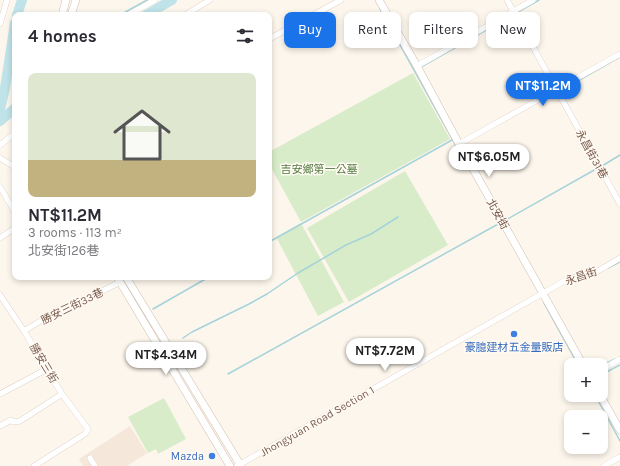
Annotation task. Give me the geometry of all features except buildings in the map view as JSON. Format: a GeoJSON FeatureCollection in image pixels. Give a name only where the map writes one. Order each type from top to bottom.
{"type":"FeatureCollection","features":[{"type":"Feature","properties":{"kind":"street"},"geometry":{"type":"LineString","coordinates":[[0,24],[7,0]]}},
{"type":"Feature","properties":{"kind":"street"},"geometry":{"type":"LineString","coordinates":[[63,12],[66,0]]}},
{"type":"Feature","properties":{"kind":"street"},"geometry":{"type":"LineString","coordinates":[[73,12],[76,0]]}},
{"type":"Feature","properties":{"kind":"street"},"geometry":{"type":"LineString","coordinates":[[133,12],[155,0]]}},
{"type":"Feature","properties":{"kind":"street"},"geometry":{"type":"LineString","coordinates":[[190,12],[210,0]]}},
{"type":"Feature","properties":{"kind":"street"},"geometry":{"type":"LineString","coordinates":[[272,37],[341,0]]}},
{"type":"Feature","properties":{"kind":"street","name":"北安街"},"geometry":{"type":"LineString","coordinates":[[379,0],[417,66],[458,144],[579,358]]}},
{"type":"Feature","properties":{"kind":"street","name":"永昌街31巷"},"geometry":{"type":"LineString","coordinates":[[507,0],[620,204]]}},
{"type":"Feature","properties":{"kind":"street"},"geometry":{"type":"LineString","coordinates":[[417,66],[532,0]]}},
{"type":"Feature","properties":{"kind":"street"},"geometry":{"type":"LineString","coordinates":[[458,144],[620,54]]}},
{"type":"Feature","properties":{"kind":"street"},"geometry":{"type":"LineString","coordinates":[[0,146],[12,136]]}},
{"type":"Feature","properties":{"kind":"street"},"geometry":{"type":"LineString","coordinates":[[0,158],[12,165]]}},
{"type":"Feature","properties":{"kind":"street"},"geometry":{"type":"LineString","coordinates":[[0,188],[12,207]]}},
{"type":"Feature","properties":{"kind":"street"},"geometry":{"type":"LineString","coordinates":[[0,238],[12,230]]}},
{"type":"Feature","properties":{"kind":"street","name":"永昌街"},"geometry":{"type":"LineString","coordinates":[[542,293],[568,279],[598,271],[620,258]]}},
{"type":"Feature","properties":{"kind":"street","name":"勝安三街33巷"},"geometry":{"type":"LineString","coordinates":[[24,331],[57,311],[81,302],[119,280]]}},
{"type":"Feature","properties":{"kind":"street"},"geometry":{"type":"LineString","coordinates":[[122,280],[239,466]]}},
{"type":"Feature","properties":{"kind":"street"},"geometry":{"type":"LineString","coordinates":[[122,280],[230,466]]}},
{"type":"Feature","properties":{"kind":"street","name":"Jhongyuan Road Section 1"},"geometry":{"type":"LineString","coordinates":[[239,466],[542,293]]}},
{"type":"Feature","properties":{"kind":"street","name":"勝安三街"},"geometry":{"type":"LineString","coordinates":[[0,295],[24,331],[62,394],[88,429],[85,434],[34,466]]}},
{"type":"Feature","properties":{"kind":"street"},"geometry":{"type":"LineString","coordinates":[[608,366],[620,359]]}},
{"type":"Feature","properties":{"kind":"street"},"geometry":{"type":"LineString","coordinates":[[0,394],[47,369]]}},
{"type":"Feature","properties":{"kind":"street"},"geometry":{"type":"LineString","coordinates":[[0,426],[11,420],[12,422],[20,421],[62,394]]}},
{"type":"Feature","properties":{"kind":"street"},"geometry":{"type":"LineString","coordinates":[[604,402],[620,430]]}},
{"type":"Feature","properties":{"kind":"street"},"geometry":{"type":"LineString","coordinates":[[604,466],[620,457]]}},
{"type":"Feature","properties":{"kind":"street"},"geometry":{"type":"LineString","coordinates":[[90,458],[95,466]]}},
{"type":"Feature","properties":{"kind":"shaded area"},"geometry":{"type":"Polygon","coordinates":[[[130,426],[147,453],[127,466],[83,466],[79,459],[130,426]]]}},
{"type":"Feature","properties":{"kind":"green space","name":"吉安鄉第一公墓"},"geometry":{"type":"Polygon","coordinates":[[[413,73],[450,139],[301,222],[272,169],[272,150],[413,73]]]}},
{"type":"Feature","properties":{"kind":"green space"},"geometry":{"type":"Polygon","coordinates":[[[405,171],[448,245],[349,302],[307,228],[405,171]]]}},
{"type":"Feature","properties":{"kind":"green space"},"geometry":{"type":"Polygon","coordinates":[[[301,223],[344,302],[318,316],[276,237],[301,223]]]}},
{"type":"Feature","properties":{"kind":"green space"},"geometry":{"type":"Polygon","coordinates":[[[164,398],[186,439],[158,454],[156,449],[148,453],[128,417],[164,398]]]}},
{"type":"Feature","properties":{"kind":"waterway"},"geometry":{"type":"LineString","coordinates":[[18,12],[22,0]]}},
{"type":"Feature","properties":{"kind":"waterway"},"geometry":{"type":"LineString","coordinates":[[125,12],[147,0]]}},
{"type":"Feature","properties":{"kind":"waterway"},"geometry":{"type":"LineString","coordinates":[[151,12],[172,0]]}},
{"type":"Feature","properties":{"kind":"waterway"},"geometry":{"type":"LineString","coordinates":[[518,12],[539,0]]}},
{"type":"Feature","properties":{"kind":"waterway"},"geometry":{"type":"LineString","coordinates":[[380,9],[466,164]]}},
{"type":"Feature","properties":{"kind":"waterway"},"geometry":{"type":"LineString","coordinates":[[421,67],[486,30]]}},
{"type":"Feature","properties":{"kind":"waterway"},"geometry":{"type":"LineString","coordinates":[[0,109],[12,42]]}},
{"type":"Feature","properties":{"kind":"waterway"},"geometry":{"type":"LineString","coordinates":[[569,86],[620,57]]}},
{"type":"Feature","properties":{"kind":"waterway"},"geometry":{"type":"LineString","coordinates":[[0,121],[12,111]]}},
{"type":"Feature","properties":{"kind":"waterway"},"geometry":{"type":"LineString","coordinates":[[272,240],[452,140]]}},
{"type":"Feature","properties":{"kind":"waterway"},"geometry":{"type":"LineString","coordinates":[[602,166],[620,155]]}},
{"type":"Feature","properties":{"kind":"waterway"},"geometry":{"type":"LineString","coordinates":[[504,221],[596,169]]}},
{"type":"Feature","properties":{"kind":"waterway"},"geometry":{"type":"LineString","coordinates":[[183,338],[267,294],[298,273],[346,245],[371,234],[398,217]]}},
{"type":"Feature","properties":{"kind":"waterway"},"geometry":{"type":"LineString","coordinates":[[228,374],[500,223]]}},
{"type":"Feature","properties":{"kind":"waterway"},"geometry":{"type":"LineString","coordinates":[[608,268],[620,262]]}},
{"type":"Feature","properties":{"kind":"waterway"},"geometry":{"type":"LineString","coordinates":[[578,280],[595,274]]}},
{"type":"Feature","properties":{"kind":"waterway"},"geometry":{"type":"LineString","coordinates":[[153,309],[204,280]]}},
{"type":"Feature","properties":{"kind":"waterway"},"geometry":{"type":"LineString","coordinates":[[544,303],[574,358]]}},
{"type":"Feature","properties":{"kind":"waterway"},"geometry":{"type":"LineString","coordinates":[[608,362],[615,359]]}},
{"type":"Feature","properties":{"kind":"waterway"},"geometry":{"type":"LineString","coordinates":[[608,371],[620,365]]}},
{"type":"Feature","properties":{"kind":"waterway"},"geometry":{"type":"LineString","coordinates":[[599,402],[620,441]]}},
{"type":"Feature","properties":{"kind":"place","name":"豪臆建材五金量販店"},"geometry":{"type":"Point","coordinates":[514,334]}},
{"type":"Feature","properties":{"kind":"place","name":"Mazda"},"geometry":{"type":"Point","coordinates":[212,456]}}]}
